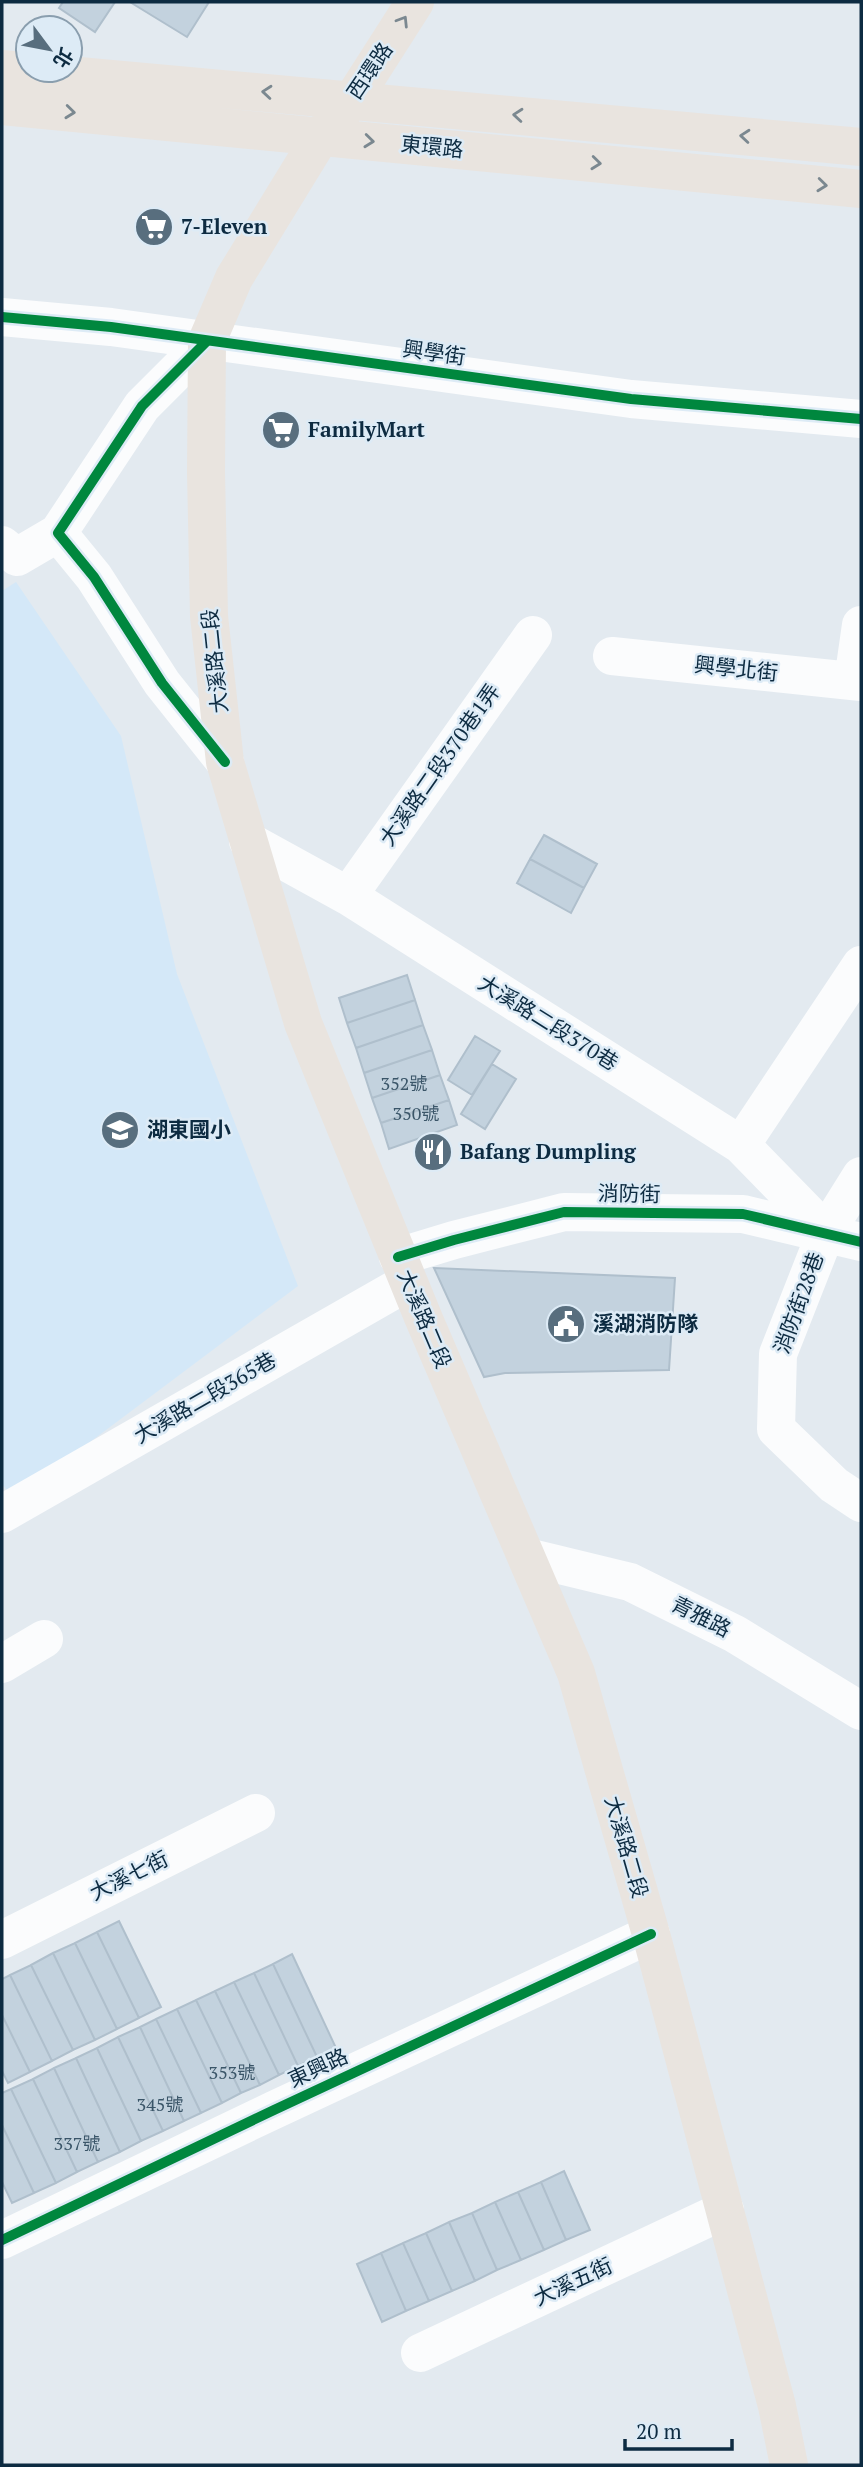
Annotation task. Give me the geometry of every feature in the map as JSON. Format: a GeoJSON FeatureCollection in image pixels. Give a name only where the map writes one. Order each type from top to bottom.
{"type":"FeatureCollection","features":[{"type":"Feature","properties":{"kind":"main road","name":"西環路"},"geometry":{"type":"LineString","coordinates":[[321,136],[384,2]]}},
{"type":"Feature","properties":{"kind":"main road","name":"西環路"},"geometry":{"type":"LineString","coordinates":[[338,98],[415,2]]}},
{"type":"Feature","properties":{"kind":"main road","name":"東環路"},"geometry":{"type":"LineString","coordinates":[[2,69],[861,147]]}},
{"type":"Feature","properties":{"kind":"main road","name":"東環路"},"geometry":{"type":"LineString","coordinates":[[2,106],[861,189]]}},
{"type":"Feature","properties":{"kind":"main road","name":"大溪路二段"},"geometry":{"type":"LineString","coordinates":[[321,136],[234,278],[207,341],[209,616],[225,762],[303,1023],[403,1270],[576,1673],[651,1934],[777,2406],[789,2465]]}},
{"type":"Feature","properties":{"kind":"street","name":"興學街"},"geometry":{"type":"LineString","coordinates":[[2,317],[111,327],[631,399],[861,419]]}},
{"type":"Feature","properties":{"kind":"street"},"geometry":{"type":"LineString","coordinates":[[2,545],[17,557],[58,534],[142,406],[207,341]]}},
{"type":"Feature","properties":{"kind":"street"},"geometry":{"type":"LineString","coordinates":[[58,534],[94,577],[162,683],[225,762]]}},
{"type":"Feature","properties":{"kind":"street"},"geometry":{"type":"LineString","coordinates":[[857,682],[861,625]]}},
{"type":"Feature","properties":{"kind":"street","name":"大溪路二段370巷1弄"},"geometry":{"type":"LineString","coordinates":[[348,896],[533,635]]}},
{"type":"Feature","properties":{"kind":"street","name":"興學北街"},"geometry":{"type":"LineString","coordinates":[[612,656],[857,682]]}},
{"type":"Feature","properties":{"kind":"street","name":"大溪路二段370巷"},"geometry":{"type":"LineString","coordinates":[[248,841],[348,896],[741,1145],[843,1237]]}},
{"type":"Feature","properties":{"kind":"street"},"geometry":{"type":"LineString","coordinates":[[741,1145],[861,965]]}},
{"type":"Feature","properties":{"kind":"street"},"geometry":{"type":"LineString","coordinates":[[843,1237],[861,1176]]}},
{"type":"Feature","properties":{"kind":"street","name":"消防街"},"geometry":{"type":"LineString","coordinates":[[403,1270],[454,1240],[564,1212],[743,1214],[843,1237]]}},
{"type":"Feature","properties":{"kind":"street","name":"消防街28巷"},"geometry":{"type":"LineString","coordinates":[[843,1237],[778,1354],[776,1429],[834,1485],[861,1503]]}},
{"type":"Feature","properties":{"kind":"street","name":"大溪路二段365巷"},"geometry":{"type":"LineString","coordinates":[[2,1514],[403,1270]]}},
{"type":"Feature","properties":{"kind":"street","name":"青雅路"},"geometry":{"type":"LineString","coordinates":[[527,1557],[630,1581],[735,1634],[861,1711]]}},
{"type":"Feature","properties":{"kind":"street"},"geometry":{"type":"LineString","coordinates":[[2,1664],[44,1639]]}},
{"type":"Feature","properties":{"kind":"street","name":"大溪七街"},"geometry":{"type":"LineString","coordinates":[[2,1940],[256,1813]]}},
{"type":"Feature","properties":{"kind":"street","name":"東興路"},"geometry":{"type":"LineString","coordinates":[[3,2238],[651,1934]]}},
{"type":"Feature","properties":{"kind":"street","name":"大溪五街"},"geometry":{"type":"LineString","coordinates":[[420,2353],[725,2210]]}},
{"type":"Feature","properties":{"kind":"shaded area","name":"湖東國小"},"geometry":{"type":"Polygon","coordinates":[[[16,582],[121,736],[177,974],[298,1286],[14,1499],[2,1484],[2,591],[16,582]]]}},
{"type":"Feature","properties":{"kind":"building"},"geometry":{"type":"Polygon","coordinates":[[[63,2],[115,2],[95,32],[84,25],[84,14],[68,14],[59,8],[63,2]]]}},
{"type":"Feature","properties":{"kind":"building"},"geometry":{"type":"Polygon","coordinates":[[[130,2],[209,2],[187,37],[130,2]]]}},
{"type":"Feature","properties":{"kind":"building"},"geometry":{"type":"Polygon","coordinates":[[[544,835],[597,864],[584,888],[530,859],[544,835]]]}},
{"type":"Feature","properties":{"kind":"building"},"geometry":{"type":"Polygon","coordinates":[[[530,859],[584,888],[571,913],[517,883],[530,859]]]}},
{"type":"Feature","properties":{"kind":"building"},"geometry":{"type":"Polygon","coordinates":[[[407,975],[415,1000],[347,1023],[339,998],[407,975]]]}},
{"type":"Feature","properties":{"kind":"building"},"geometry":{"type":"Polygon","coordinates":[[[415,1000],[423,1025],[356,1048],[347,1023],[415,1000]]]}},
{"type":"Feature","properties":{"kind":"building"},"geometry":{"type":"Polygon","coordinates":[[[423,1025],[432,1050],[364,1073],[356,1048],[423,1025]]]}},
{"type":"Feature","properties":{"kind":"building"},"geometry":{"type":"Polygon","coordinates":[[[475,1036],[500,1051],[472,1095],[448,1080],[475,1036]]]}},
{"type":"Feature","properties":{"kind":"building"},"geometry":{"type":"Polygon","coordinates":[[[432,1050],[440,1075],[372,1098],[364,1073],[432,1050]]]}},
{"type":"Feature","properties":{"kind":"building"},"geometry":{"type":"Polygon","coordinates":[[[492,1064],[516,1079],[485,1129],[461,1114],[492,1064]]]}},
{"type":"Feature","properties":{"kind":"building"},"geometry":{"type":"Polygon","coordinates":[[[440,1075],[449,1100],[381,1123],[372,1098],[440,1075]]]}},
{"type":"Feature","properties":{"kind":"building"},"geometry":{"type":"Polygon","coordinates":[[[449,1100],[457,1125],[389,1149],[381,1123],[449,1100]]]}},
{"type":"Feature","properties":{"kind":"building","name":"溪湖消防隊"},"geometry":{"type":"Polygon","coordinates":[[[434,1268],[675,1278],[669,1370],[505,1373],[484,1377],[434,1268]]]}},
{"type":"Feature","properties":{"kind":"building"},"geometry":{"type":"Polygon","coordinates":[[[119,1921],[161,2007],[139,2018],[97,1932],[119,1921]]]}},
{"type":"Feature","properties":{"kind":"building"},"geometry":{"type":"Polygon","coordinates":[[[97,1932],[139,2018],[117,2029],[75,1943],[97,1932]]]}},
{"type":"Feature","properties":{"kind":"building"},"geometry":{"type":"Polygon","coordinates":[[[75,1943],[117,2029],[95,2040],[53,1953],[75,1943]]]}},
{"type":"Feature","properties":{"kind":"building"},"geometry":{"type":"Polygon","coordinates":[[[53,1953],[95,2040],[73,2050],[31,1965],[53,1953]]]}},
{"type":"Feature","properties":{"kind":"building"},"geometry":{"type":"Polygon","coordinates":[[[292,1954],[336,2048],[317,2057],[273,1964],[292,1954]]]}},
{"type":"Feature","properties":{"kind":"building"},"geometry":{"type":"Polygon","coordinates":[[[273,1964],[317,2057],[298,2066],[254,1973],[273,1964]]]}},
{"type":"Feature","properties":{"kind":"building"},"geometry":{"type":"Polygon","coordinates":[[[31,1965],[73,2050],[52,2061],[10,1975],[31,1965]]]}},
{"type":"Feature","properties":{"kind":"building"},"geometry":{"type":"Polygon","coordinates":[[[254,1973],[298,2066],[279,2075],[234,1982],[254,1973]]]}},
{"type":"Feature","properties":{"kind":"building"},"geometry":{"type":"Polygon","coordinates":[[[10,1975],[52,2061],[30,2072],[2,2015],[2,1979],[10,1975]]]}},
{"type":"Feature","properties":{"kind":"building"},"geometry":{"type":"Polygon","coordinates":[[[234,1982],[279,2075],[260,2085],[215,1991],[234,1982]]]}},
{"type":"Feature","properties":{"kind":"building"},"geometry":{"type":"Polygon","coordinates":[[[215,1991],[260,2085],[241,2093],[196,2000],[215,1991]]]}},
{"type":"Feature","properties":{"kind":"building"},"geometry":{"type":"Polygon","coordinates":[[[196,2000],[241,2093],[222,2103],[177,2009],[196,2000]]]}},
{"type":"Feature","properties":{"kind":"building"},"geometry":{"type":"Polygon","coordinates":[[[177,2009],[222,2103],[201,2113],[156,2019],[177,2009]]]}},
{"type":"Feature","properties":{"kind":"building"},"geometry":{"type":"Polygon","coordinates":[[[2,2015],[30,2072],[8,2083],[2,2071],[2,2015]]]}},
{"type":"Feature","properties":{"kind":"building"},"geometry":{"type":"Polygon","coordinates":[[[156,2019],[201,2113],[184,2121],[140,2027],[156,2019]]]}},
{"type":"Feature","properties":{"kind":"building"},"geometry":{"type":"Polygon","coordinates":[[[140,2027],[184,2121],[163,2131],[118,2037],[140,2027]]]}},
{"type":"Feature","properties":{"kind":"building"},"geometry":{"type":"Polygon","coordinates":[[[118,2037],[163,2131],[141,2141],[97,2048],[118,2037]]]}},
{"type":"Feature","properties":{"kind":"building"},"geometry":{"type":"Polygon","coordinates":[[[97,2048],[141,2141],[120,2152],[76,2058],[97,2048]]]}},
{"type":"Feature","properties":{"kind":"building"},"geometry":{"type":"Polygon","coordinates":[[[76,2058],[120,2152],[98,2162],[54,2068],[76,2058]]]}},
{"type":"Feature","properties":{"kind":"building"},"geometry":{"type":"Polygon","coordinates":[[[54,2068],[98,2162],[77,2172],[33,2079],[54,2068]]]}},
{"type":"Feature","properties":{"kind":"building"},"geometry":{"type":"Polygon","coordinates":[[[33,2079],[77,2172],[56,2183],[11,2089],[33,2079]]]}},
{"type":"Feature","properties":{"kind":"building"},"geometry":{"type":"Polygon","coordinates":[[[11,2089],[56,2183],[34,2193],[2,2125],[2,2093],[11,2089]]]}},
{"type":"Feature","properties":{"kind":"building"},"geometry":{"type":"Polygon","coordinates":[[[2,2125],[34,2193],[12,2203],[2,2182],[2,2125]]]}},
{"type":"Feature","properties":{"kind":"building"},"geometry":{"type":"Polygon","coordinates":[[[564,2171],[590,2230],[566,2240],[541,2182],[564,2171]]]}},
{"type":"Feature","properties":{"kind":"building"},"geometry":{"type":"Polygon","coordinates":[[[541,2182],[566,2240],[544,2250],[518,2192],[541,2182]]]}},
{"type":"Feature","properties":{"kind":"building"},"geometry":{"type":"Polygon","coordinates":[[[518,2192],[544,2250],[521,2260],[495,2202],[518,2192]]]}},
{"type":"Feature","properties":{"kind":"building"},"geometry":{"type":"Polygon","coordinates":[[[495,2202],[521,2260],[497,2270],[472,2213],[495,2202]]]}},
{"type":"Feature","properties":{"kind":"building"},"geometry":{"type":"Polygon","coordinates":[[[472,2213],[497,2270],[475,2281],[449,2222],[472,2213]]]}},
{"type":"Feature","properties":{"kind":"building"},"geometry":{"type":"Polygon","coordinates":[[[449,2222],[475,2281],[452,2291],[426,2233],[449,2222]]]}},
{"type":"Feature","properties":{"kind":"building"},"geometry":{"type":"Polygon","coordinates":[[[426,2233],[452,2291],[429,2301],[403,2243],[426,2233]]]}},
{"type":"Feature","properties":{"kind":"building"},"geometry":{"type":"Polygon","coordinates":[[[403,2243],[429,2301],[406,2311],[381,2253],[403,2243]]]}},
{"type":"Feature","properties":{"kind":"building"},"geometry":{"type":"Polygon","coordinates":[[[381,2253],[406,2311],[382,2322],[357,2264],[381,2253]]]}},
{"type":"Feature","properties":{"kind":"cycle path"},"geometry":{"type":"LineString","coordinates":[[2,317],[111,327],[631,399],[861,419]]}},
{"type":"Feature","properties":{"kind":"cycle path"},"geometry":{"type":"LineString","coordinates":[[207,341],[142,406],[58,533],[94,577],[162,683],[225,762]]}},
{"type":"Feature","properties":{"kind":"cycle path"},"geometry":{"type":"LineString","coordinates":[[398,1257],[564,1212],[743,1214],[861,1242]]}},
{"type":"Feature","properties":{"kind":"cycle path"},"geometry":{"type":"LineString","coordinates":[[2,2240],[651,1934]]}},
{"type":"Feature","properties":{"kind":"place","name":"7-Eleven"},"geometry":{"type":"Point","coordinates":[154,227]}},
{"type":"Feature","properties":{"kind":"place","name":"FamilyMart"},"geometry":{"type":"Point","coordinates":[281,430]}},
{"type":"Feature","properties":{"kind":"place","name":"湖東國小"},"geometry":{"type":"Point","coordinates":[120,1130]}},
{"type":"Feature","properties":{"kind":"place","name":"Bafang Dumpling"},"geometry":{"type":"Point","coordinates":[433,1152]}},
{"type":"Feature","properties":{"kind":"place","name":"溪湖消防隊"},"geometry":{"type":"Point","coordinates":[566,1324]}}]}
